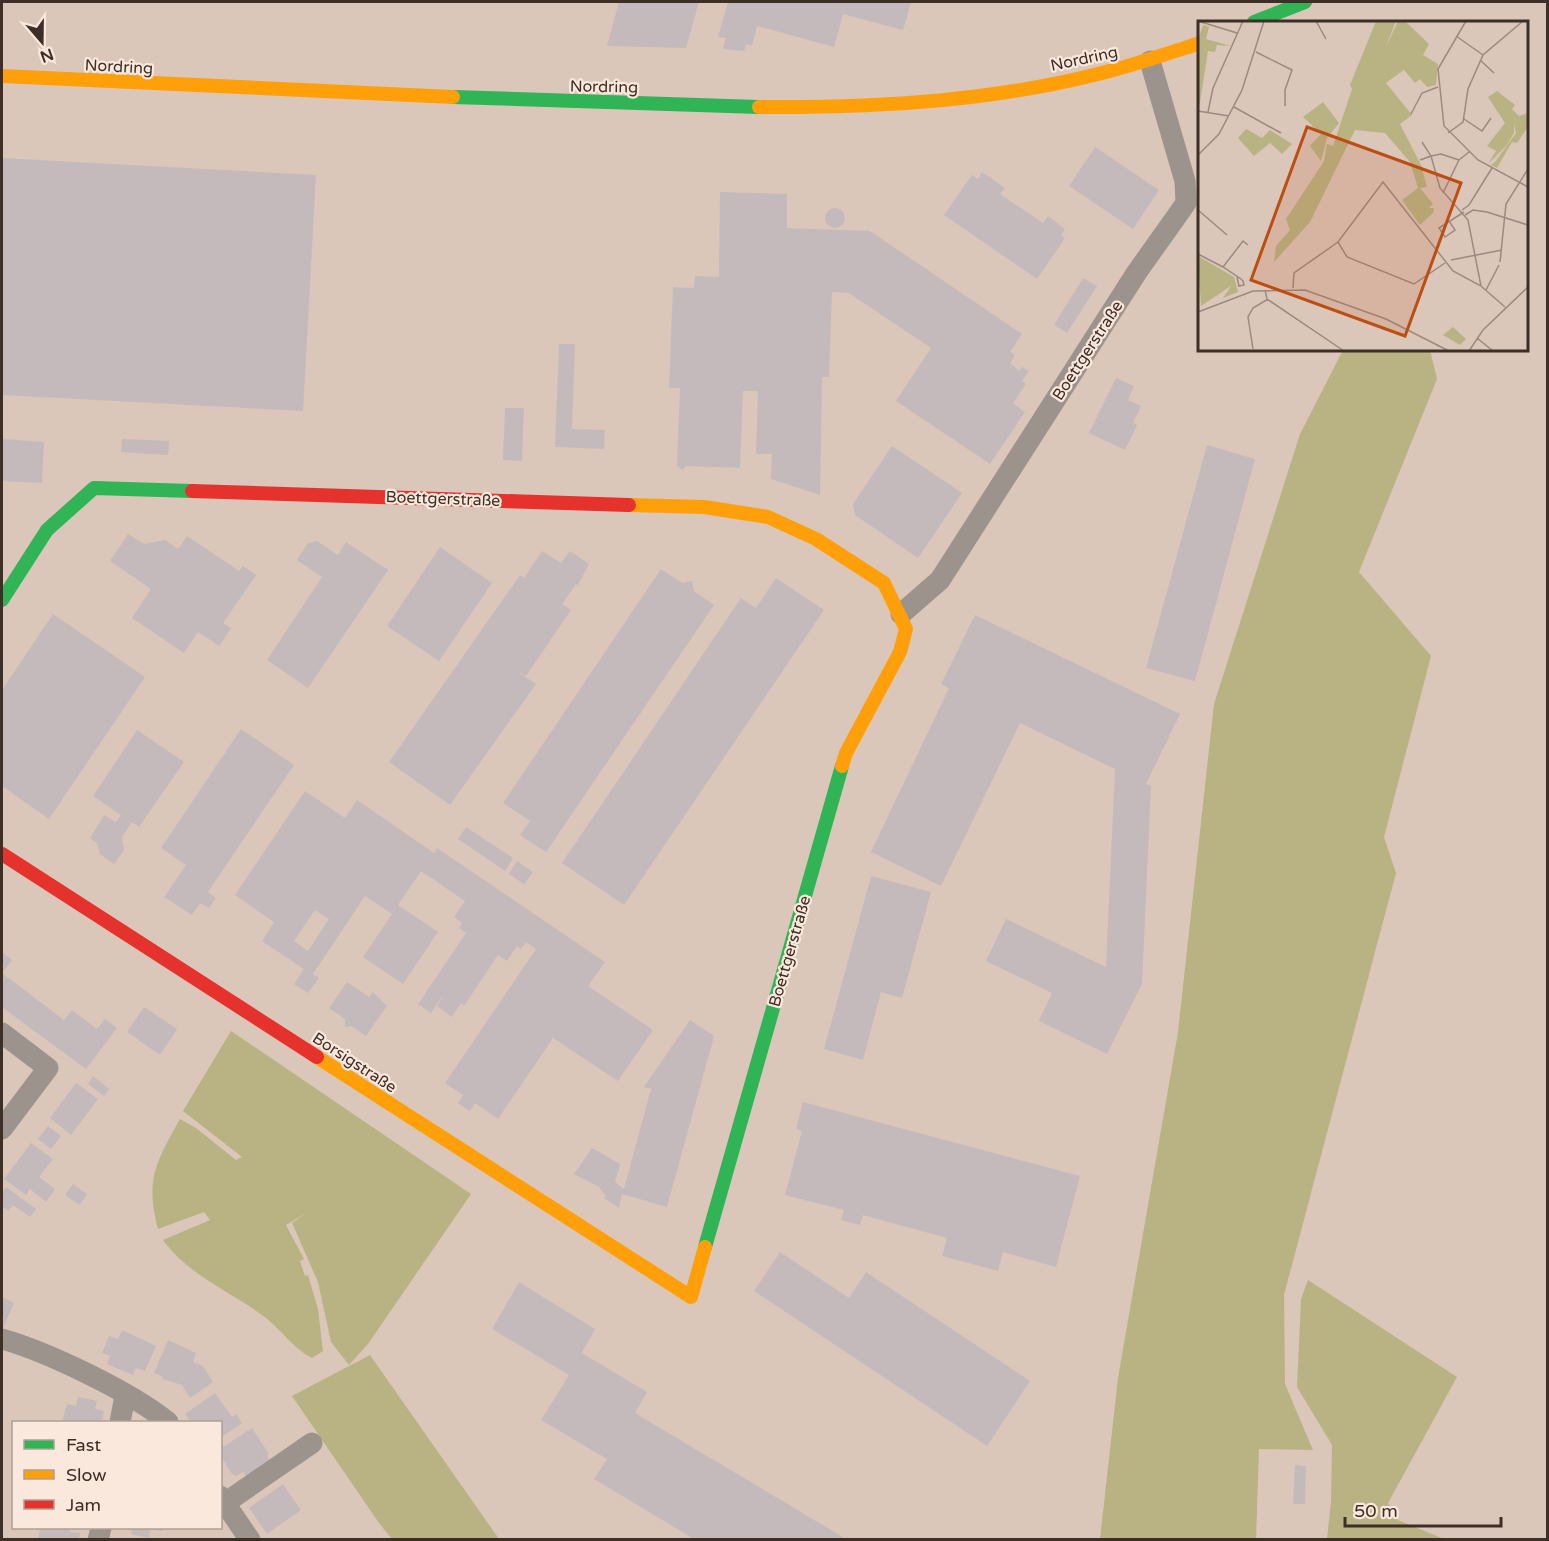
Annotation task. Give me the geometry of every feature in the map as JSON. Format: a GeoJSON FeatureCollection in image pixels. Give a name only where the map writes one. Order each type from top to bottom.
{"type":"FeatureCollection","features":[{"type":"Feature","properties":{"kind":"street"},"geometry":{"type":"LineString","coordinates":[[1257,21],[1305,2]]}},
{"type":"Feature","properties":{"kind":"street","name":"Nordring"},"geometry":{"type":"LineString","coordinates":[[2,76],[229,89],[555,101],[835,106],[917,102],[1041,85],[1150,61],[1198,44]]}},
{"type":"Feature","properties":{"kind":"street","name":"Boettgerstraße"},"geometry":{"type":"LineString","coordinates":[[901,614],[939,580],[1137,272],[1186,203],[1185,181],[1150,61]]}},
{"type":"Feature","properties":{"kind":"street","name":"Boettgerstraße"},"geometry":{"type":"LineString","coordinates":[[2,600],[47,530],[93,488],[704,507],[768,516],[816,539],[884,583],[901,614],[906,629],[900,652],[846,753],[691,1297]]}},
{"type":"Feature","properties":{"kind":"street","name":"Borsigstraße"},"geometry":{"type":"LineString","coordinates":[[2,855],[691,1297]]}},
{"type":"Feature","properties":{"kind":"street"},"geometry":{"type":"LineString","coordinates":[[2,1033],[48,1068],[2,1129]]}},
{"type":"Feature","properties":{"kind":"street"},"geometry":{"type":"LineString","coordinates":[[2,1339],[81,1372],[151,1408],[167,1421]]}},
{"type":"Feature","properties":{"kind":"street"},"geometry":{"type":"LineString","coordinates":[[120,1421],[125,1396]]}},
{"type":"Feature","properties":{"kind":"street"},"geometry":{"type":"LineString","coordinates":[[250,1539],[223,1500],[312,1443]]}},
{"type":"Feature","properties":{"kind":"shaded area"},"geometry":{"type":"Polygon","coordinates":[[[1342,351],[1430,351],[1437,379],[1359,572],[1431,656],[1384,837],[1396,873],[1284,1295],[1285,1384],[1313,1450],[1259,1449],[1256,1539],[1100,1539],[1118,1378],[1178,1032],[1214,704],[1300,434],[1342,351]]]}},
{"type":"Feature","properties":{"kind":"shaded area"},"geometry":{"type":"Polygon","coordinates":[[[231,1031],[471,1194],[368,1344],[349,1365],[331,1342],[318,1282],[292,1223],[306,1213],[286,1225],[304,1259],[300,1261],[305,1276],[308,1275],[318,1309],[323,1351],[312,1358],[300,1350],[266,1318],[185,1264],[163,1240],[210,1220],[204,1212],[158,1229],[153,1197],[155,1172],[180,1119],[196,1128],[236,1160],[242,1157],[183,1111],[231,1031]]]}},
{"type":"Feature","properties":{"kind":"shaded area"},"geometry":{"type":"Polygon","coordinates":[[[1308,1280],[1457,1377],[1388,1503],[1398,1520],[1444,1539],[1327,1539],[1331,1501],[1332,1445],[1297,1387],[1301,1299],[1308,1280]]]}},
{"type":"Feature","properties":{"kind":"shaded area"},"geometry":{"type":"Polygon","coordinates":[[[370,1355],[499,1539],[392,1539],[379,1523],[292,1396],[370,1355]]]}},
{"type":"Feature","properties":{"kind":"building"},"geometry":{"type":"Polygon","coordinates":[[[619,2],[699,2],[686,48],[607,46],[619,2]]]}},
{"type":"Feature","properties":{"kind":"building"},"geometry":{"type":"Polygon","coordinates":[[[728,2],[911,2],[903,30],[843,14],[834,47],[757,26],[752,46],[746,44],[744,51],[723,49],[726,38],[718,37],[728,2]]]}},
{"type":"Feature","properties":{"kind":"building"},"geometry":{"type":"Polygon","coordinates":[[[1095,147],[1159,190],[1133,229],[1069,186],[1095,147]]]}},
{"type":"Feature","properties":{"kind":"building"},"geometry":{"type":"Polygon","coordinates":[[[2,158],[316,175],[303,411],[2,395],[2,158]]]}},
{"type":"Feature","properties":{"kind":"building"},"geometry":{"type":"Polygon","coordinates":[[[982,172],[1005,188],[1000,194],[1043,223],[1048,216],[1065,229],[1061,235],[1065,238],[1037,279],[944,215],[972,175],[978,179],[982,172]]]}},
{"type":"Feature","properties":{"kind":"building"},"geometry":{"type":"Polygon","coordinates":[[[720,192],[787,194],[787,228],[870,231],[1022,334],[1010,352],[1015,355],[1010,363],[1019,371],[1022,367],[1029,371],[1022,381],[1026,384],[1013,403],[1025,412],[990,464],[896,401],[931,348],[849,293],[832,292],[829,377],[822,377],[820,495],[771,479],[772,454],[756,454],[758,391],[743,391],[740,468],[686,466],[682,470],[677,466],[680,388],[669,388],[673,287],[694,288],[695,276],[719,277],[720,192]]]}},
{"type":"Feature","properties":{"kind":"building"},"geometry":{"type":"Polygon","coordinates":[[[835,208],[842,211],[845,218],[842,225],[835,228],[828,225],[825,218],[828,211],[835,208]]]}},
{"type":"Feature","properties":{"kind":"building"},"geometry":{"type":"Polygon","coordinates":[[[1083,278],[1097,286],[1067,333],[1054,325],[1083,278]]]}},
{"type":"Feature","properties":{"kind":"building"},"geometry":{"type":"Polygon","coordinates":[[[559,344],[575,344],[572,429],[605,430],[604,449],[555,447],[559,344]]]}},
{"type":"Feature","properties":{"kind":"building"},"geometry":{"type":"Polygon","coordinates":[[[1116,378],[1134,386],[1128,400],[1141,406],[1133,423],[1137,425],[1125,450],[1089,433],[1116,378]]]}},
{"type":"Feature","properties":{"kind":"building"},"geometry":{"type":"Polygon","coordinates":[[[505,408],[524,408],[522,461],[503,460],[505,408]]]}},
{"type":"Feature","properties":{"kind":"building"},"geometry":{"type":"Polygon","coordinates":[[[2,439],[44,442],[42,483],[2,481],[2,439]]]}},
{"type":"Feature","properties":{"kind":"building"},"geometry":{"type":"Polygon","coordinates":[[[122,439],[169,441],[168,455],[121,452],[122,439]]]}},
{"type":"Feature","properties":{"kind":"building"},"geometry":{"type":"Polygon","coordinates":[[[1207,445],[1255,459],[1195,681],[1146,668],[1207,445]]]}},
{"type":"Feature","properties":{"kind":"building"},"geometry":{"type":"Polygon","coordinates":[[[892,446],[962,493],[918,558],[855,515],[853,504],[892,446]]]}},
{"type":"Feature","properties":{"kind":"building"},"geometry":{"type":"Polygon","coordinates":[[[128,534],[144,544],[165,540],[178,549],[187,536],[239,571],[243,566],[256,575],[223,623],[231,628],[219,646],[198,632],[184,653],[132,618],[151,589],[110,561],[128,534]]]}},
{"type":"Feature","properties":{"kind":"building"},"geometry":{"type":"Polygon","coordinates":[[[317,541],[338,555],[346,542],[388,570],[308,688],[267,660],[322,577],[297,560],[308,543],[317,541]]]}},
{"type":"Feature","properties":{"kind":"building"},"geometry":{"type":"Polygon","coordinates":[[[440,547],[492,583],[439,661],[387,626],[440,547]]]}},
{"type":"Feature","properties":{"kind":"building"},"geometry":{"type":"Polygon","coordinates":[[[542,551],[561,563],[570,551],[589,564],[578,585],[576,584],[562,604],[571,610],[526,676],[517,671],[536,684],[450,805],[389,762],[520,575],[524,578],[542,551]]]}},
{"type":"Feature","properties":{"kind":"building"},"geometry":{"type":"Polygon","coordinates":[[[661,569],[682,583],[692,581],[694,591],[714,605],[546,852],[520,835],[530,821],[503,803],[661,569]]]}},
{"type":"Feature","properties":{"kind":"building"},"geometry":{"type":"Polygon","coordinates":[[[776,578],[824,610],[624,905],[562,863],[741,598],[756,608],[776,578]]]}},
{"type":"Feature","properties":{"kind":"building"},"geometry":{"type":"Polygon","coordinates":[[[53,614],[145,677],[49,819],[2,786],[2,690],[53,614]]]}},
{"type":"Feature","properties":{"kind":"building"},"geometry":{"type":"Polygon","coordinates":[[[975,615],[1180,714],[1146,784],[1151,786],[1142,984],[1107,1054],[1039,1021],[1052,993],[986,961],[1006,919],[1106,967],[1115,769],[1020,723],[941,886],[871,852],[949,688],[941,684],[975,615]]]}},
{"type":"Feature","properties":{"kind":"building"},"geometry":{"type":"Polygon","coordinates":[[[241,729],[294,765],[208,892],[216,898],[209,908],[200,903],[192,915],[164,897],[186,865],[161,848],[241,729]]]}},
{"type":"Feature","properties":{"kind":"building"},"geometry":{"type":"Polygon","coordinates":[[[137,730],[184,762],[139,827],[132,822],[122,837],[124,850],[114,864],[100,854],[97,843],[90,838],[104,815],[116,822],[121,815],[93,796],[137,730]]]}},
{"type":"Feature","properties":{"kind":"building"},"geometry":{"type":"Polygon","coordinates":[[[305,791],[345,818],[357,800],[434,853],[437,848],[605,962],[588,986],[653,1030],[618,1081],[553,1038],[498,1119],[475,1103],[470,1111],[458,1103],[463,1095],[445,1083],[536,949],[526,942],[521,949],[517,946],[507,961],[498,955],[464,1006],[461,1003],[452,1017],[437,1006],[445,992],[431,1013],[418,1004],[466,933],[459,928],[462,923],[454,917],[465,901],[421,871],[398,905],[438,932],[403,984],[363,957],[392,914],[365,896],[313,974],[319,978],[308,993],[294,984],[304,969],[262,941],[274,922],[235,895],[305,791]],[[315,910],[294,941],[308,951],[329,919],[315,910]]]}},
{"type":"Feature","properties":{"kind":"building"},"geometry":{"type":"Polygon","coordinates":[[[466,827],[513,858],[505,871],[458,839],[466,827]]]}},
{"type":"Feature","properties":{"kind":"building"},"geometry":{"type":"Polygon","coordinates":[[[517,861],[533,872],[524,884],[509,874],[517,861]]]}},
{"type":"Feature","properties":{"kind":"building"},"geometry":{"type":"Polygon","coordinates":[[[871,876],[931,892],[902,998],[881,992],[863,1060],[824,1049],[871,876]]]}},
{"type":"Feature","properties":{"kind":"building"},"geometry":{"type":"Polygon","coordinates":[[[2,952],[12,960],[2,973],[2,952]]]}},
{"type":"Feature","properties":{"kind":"building"},"geometry":{"type":"Polygon","coordinates":[[[2,973],[64,1020],[72,1010],[97,1029],[105,1019],[117,1028],[86,1069],[2,1007],[2,973]]]}},
{"type":"Feature","properties":{"kind":"building"},"geometry":{"type":"Polygon","coordinates":[[[347,982],[369,997],[373,992],[387,1006],[366,1036],[351,1026],[345,1027],[345,1019],[329,1008],[347,982]]]}},
{"type":"Feature","properties":{"kind":"building"},"geometry":{"type":"Polygon","coordinates":[[[144,1007],[177,1029],[160,1055],[127,1032],[144,1007]]]}},
{"type":"Feature","properties":{"kind":"building"},"geometry":{"type":"Polygon","coordinates":[[[690,1020],[714,1036],[667,1207],[622,1194],[619,1208],[604,1198],[606,1196],[599,1187],[574,1174],[592,1148],[620,1164],[615,1182],[624,1189],[651,1089],[644,1087],[690,1020]]]}},
{"type":"Feature","properties":{"kind":"building"},"geometry":{"type":"Polygon","coordinates":[[[93,1076],[109,1089],[104,1096],[88,1084],[93,1076]]]}},
{"type":"Feature","properties":{"kind":"building"},"geometry":{"type":"Polygon","coordinates":[[[76,1083],[98,1099],[71,1135],[50,1118],[76,1083]]]}},
{"type":"Feature","properties":{"kind":"building"},"geometry":{"type":"Polygon","coordinates":[[[803,1102],[1080,1176],[1056,1267],[1003,1252],[998,1271],[942,1256],[947,1238],[863,1215],[860,1225],[841,1220],[844,1210],[785,1195],[802,1131],[796,1129],[803,1102]]]}},
{"type":"Feature","properties":{"kind":"building"},"geometry":{"type":"Polygon","coordinates":[[[48,1126],[61,1136],[51,1149],[38,1139],[48,1126]]]}},
{"type":"Feature","properties":{"kind":"building"},"geometry":{"type":"Polygon","coordinates":[[[31,1143],[53,1159],[39,1177],[55,1189],[46,1202],[30,1189],[26,1195],[4,1179],[31,1143]]]}},
{"type":"Feature","properties":{"kind":"building"},"geometry":{"type":"Polygon","coordinates":[[[73,1184],[87,1194],[80,1205],[65,1195],[73,1184]]]}},
{"type":"Feature","properties":{"kind":"building"},"geometry":{"type":"Polygon","coordinates":[[[6,1187],[36,1209],[30,1217],[13,1205],[8,1211],[2,1206],[2,1193],[6,1187]]]}},
{"type":"Feature","properties":{"kind":"building"},"geometry":{"type":"Polygon","coordinates":[[[780,1252],[849,1298],[866,1272],[1030,1381],[987,1446],[754,1291],[780,1252]]]}},
{"type":"Feature","properties":{"kind":"building"},"geometry":{"type":"Polygon","coordinates":[[[519,1282],[595,1329],[582,1353],[647,1392],[635,1413],[846,1539],[694,1539],[594,1479],[607,1459],[541,1420],[569,1375],[492,1329],[519,1282]]]}},
{"type":"Feature","properties":{"kind":"building"},"geometry":{"type":"Polygon","coordinates":[[[2,1297],[14,1303],[2,1330],[2,1297]]]}},
{"type":"Feature","properties":{"kind":"building"},"geometry":{"type":"Polygon","coordinates":[[[122,1330],[156,1346],[145,1371],[136,1368],[133,1375],[107,1364],[110,1356],[102,1353],[109,1336],[118,1339],[122,1330]]]}},
{"type":"Feature","properties":{"kind":"building"},"geometry":{"type":"Polygon","coordinates":[[[168,1340],[196,1353],[193,1362],[203,1366],[213,1382],[190,1398],[182,1385],[162,1379],[163,1377],[154,1373],[168,1340]]]}},
{"type":"Feature","properties":{"kind":"building"},"geometry":{"type":"Polygon","coordinates":[[[215,1393],[232,1417],[236,1414],[242,1423],[223,1436],[222,1421],[190,1421],[185,1414],[215,1393]]]}},
{"type":"Feature","properties":{"kind":"building"},"geometry":{"type":"Polygon","coordinates":[[[78,1397],[97,1401],[95,1409],[104,1411],[102,1421],[62,1421],[67,1404],[76,1406],[78,1397]]]}},
{"type":"Feature","properties":{"kind":"building"},"geometry":{"type":"Polygon","coordinates":[[[252,1428],[269,1454],[267,1456],[273,1465],[249,1481],[243,1472],[236,1476],[232,1474],[223,1460],[222,1448],[252,1428]]]}},
{"type":"Feature","properties":{"kind":"building"},"geometry":{"type":"Polygon","coordinates":[[[1295,1465],[1306,1466],[1305,1504],[1293,1504],[1295,1465]]]}},
{"type":"Feature","properties":{"kind":"building"},"geometry":{"type":"Polygon","coordinates":[[[283,1484],[301,1510],[267,1534],[249,1508],[283,1484]]]}},
{"type":"Feature","properties":{"kind":"building"},"geometry":{"type":"Polygon","coordinates":[[[40,1529],[71,1529],[70,1532],[80,1533],[79,1539],[38,1539],[40,1529]]]}},
{"type":"Feature","properties":{"kind":"building"},"geometry":{"type":"Polygon","coordinates":[[[132,1529],[150,1529],[149,1538],[131,1534],[132,1529]]]}},
{"type":"Feature","properties":{"kind":"traffic: fast"},"geometry":{"type":"LineString","coordinates":[[1257,21],[1305,2]]}},
{"type":"Feature","properties":{"kind":"traffic: fast"},"geometry":{"type":"LineString","coordinates":[[453,97],[759,107]]}},
{"type":"Feature","properties":{"kind":"traffic: fast"},"geometry":{"type":"LineString","coordinates":[[2,600],[47,530],[94,488],[192,491]]}},
{"type":"Feature","properties":{"kind":"traffic: fast"},"geometry":{"type":"LineString","coordinates":[[705,1247],[842,766]]}},
{"type":"Feature","properties":{"kind":"traffic: slow"},"geometry":{"type":"LineString","coordinates":[[759,107],[894,104],[1029,89],[1127,66],[1198,44]]}},
{"type":"Feature","properties":{"kind":"traffic: slow"},"geometry":{"type":"LineString","coordinates":[[2,76],[453,97]]}},
{"type":"Feature","properties":{"kind":"traffic: slow"},"geometry":{"type":"LineString","coordinates":[[629,505],[704,507],[768,517],[816,539],[884,583],[906,629],[900,652],[846,753],[842,766]]}},
{"type":"Feature","properties":{"kind":"traffic: slow"},"geometry":{"type":"LineString","coordinates":[[317,1057],[691,1297],[705,1247]]}},
{"type":"Feature","properties":{"kind":"traffic: jam"},"geometry":{"type":"LineString","coordinates":[[192,491],[629,505]]}},
{"type":"Feature","properties":{"kind":"traffic: jam"},"geometry":{"type":"LineString","coordinates":[[2,854],[317,1057]]}}]}
